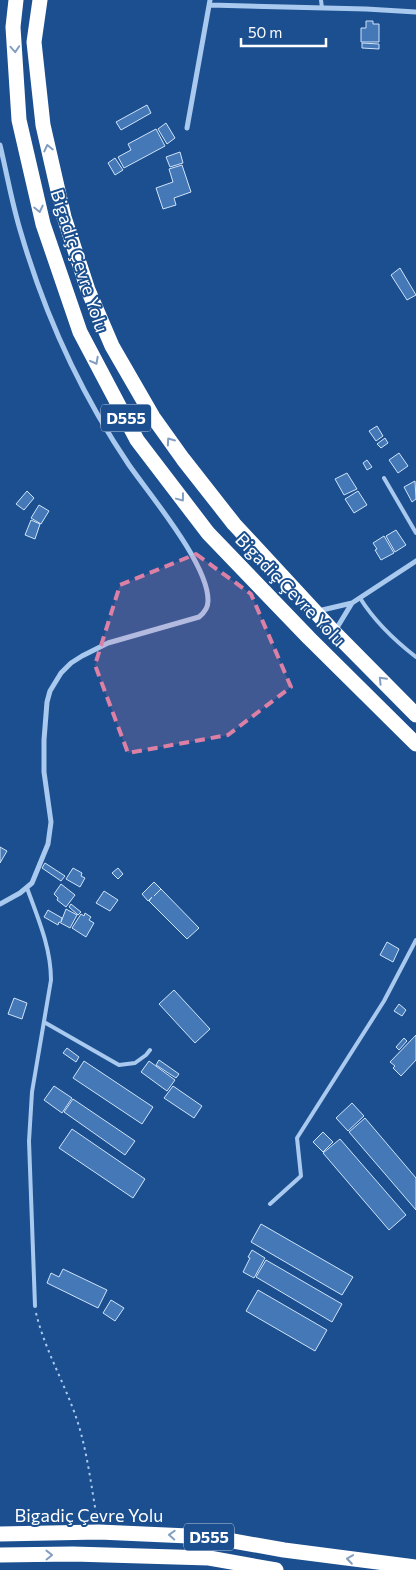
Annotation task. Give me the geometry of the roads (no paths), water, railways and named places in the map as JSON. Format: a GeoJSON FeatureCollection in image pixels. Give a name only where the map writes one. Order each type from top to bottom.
{"type":"FeatureCollection","features":[{"type":"Feature","properties":{"kind":"highway","name":"Bigadiç Çevre Yolu"},"geometry":{"type":"LineString","coordinates":[[16,0],[13,27],[19,120],[42,224],[80,332],[137,440],[208,533],[416,744]]}},
{"type":"Feature","properties":{"kind":"highway","name":"Bigadiç Çevre Yolu"},"geometry":{"type":"LineString","coordinates":[[40,0],[34,42],[43,125],[64,217],[88,290],[112,346],[152,417],[234,524],[334,632],[416,715]]}},
{"type":"Feature","properties":{"kind":"highway","name":"Bigadiç Çevre Yolu"},"geometry":{"type":"LineString","coordinates":[[0,1534],[100,1532],[210,1537],[284,1550],[416,1567]]}},
{"type":"Feature","properties":{"kind":"highway","name":"D555"},"geometry":{"type":"LineString","coordinates":[[0,1555],[73,1554],[209,1558],[276,1570]]}},
{"type":"Feature","properties":{"kind":"street"},"geometry":{"type":"LineString","coordinates":[[187,128],[210,2],[416,12]]}},
{"type":"Feature","properties":{"kind":"street"},"geometry":{"type":"LineString","coordinates":[[0,145],[20,232],[52,323],[71,364],[110,435],[191,555],[204,582],[208,601],[204,613],[199,617],[122,638],[94,649],[71,663],[60,673],[54,682],[47,702],[44,756],[51,822],[48,844],[35,877],[28,888],[0,904]]}},
{"type":"Feature","properties":{"kind":"street"},"geometry":{"type":"LineString","coordinates":[[316,612],[352,603],[416,561]]}},
{"type":"Feature","properties":{"kind":"street"},"geometry":{"type":"LineString","coordinates":[[334,632],[352,603]]}},
{"type":"Feature","properties":{"kind":"lane"},"geometry":{"type":"LineString","coordinates":[[321,0],[322,8]]}},
{"type":"Feature","properties":{"kind":"lane"},"geometry":{"type":"LineString","coordinates":[[384,478],[416,533]]}},
{"type":"Feature","properties":{"kind":"lane"},"geometry":{"type":"LineString","coordinates":[[360,598],[388,634],[416,657]]}},
{"type":"Feature","properties":{"kind":"lane"},"geometry":{"type":"LineString","coordinates":[[28,888],[50,956],[51,980],[29,1117],[35,1306]]}},
{"type":"Feature","properties":{"kind":"lane"},"geometry":{"type":"LineString","coordinates":[[270,1204],[300,1176],[297,1138],[384,1001],[416,940]]}},
{"type":"Feature","properties":{"kind":"lane"},"geometry":{"type":"LineString","coordinates":[[44,1022],[119,1065],[135,1063],[150,1050]]}}]}
